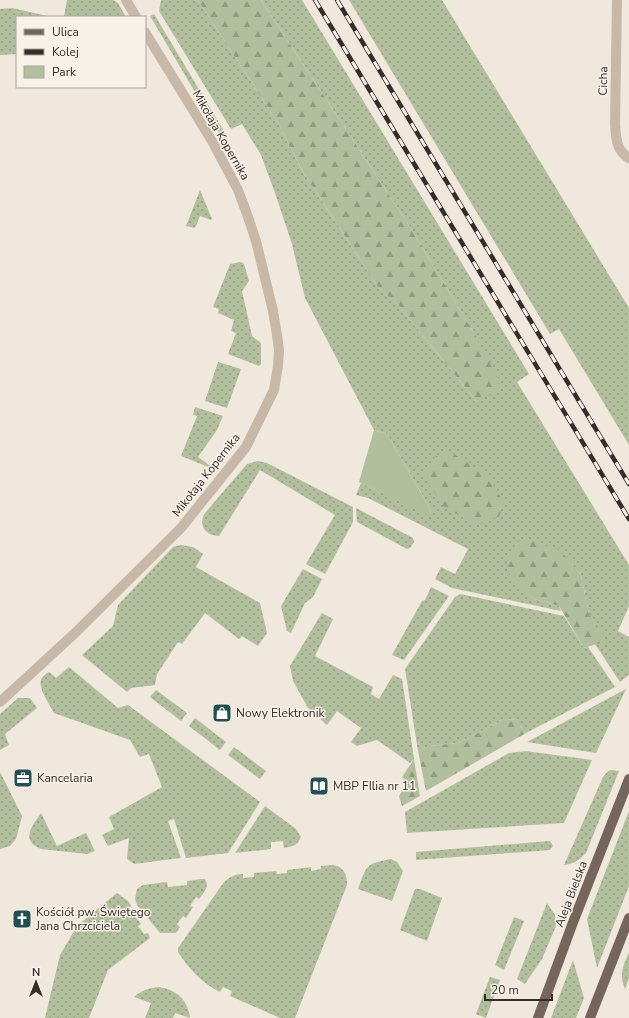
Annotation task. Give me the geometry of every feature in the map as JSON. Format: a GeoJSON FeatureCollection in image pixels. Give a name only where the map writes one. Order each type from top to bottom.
{"type":"FeatureCollection","features":[{"type":"Feature","properties":{"kind":"main road","name":"Aleja Bielska"},"geometry":{"type":"LineString","coordinates":[[538,1018],[572,925],[629,779]]}},
{"type":"Feature","properties":{"kind":"main road"},"geometry":{"type":"LineString","coordinates":[[590,1018],[629,918]]}},
{"type":"Feature","properties":{"kind":"street"},"geometry":{"type":"LineString","coordinates":[[126,0],[135,16]]}},
{"type":"Feature","properties":{"kind":"street","name":"Cicha"},"geometry":{"type":"LineString","coordinates":[[617,0],[615,124],[617,144],[625,156],[629,158]]}},
{"type":"Feature","properties":{"kind":"street","name":"Mikołaja Kopernika"},"geometry":{"type":"LineString","coordinates":[[0,702],[168,543],[246,447],[274,390],[279,350],[277,335],[273,311],[256,241],[247,214],[238,190],[212,141],[146,34]]}},
{"type":"Feature","properties":{"kind":"green space"},"geometry":{"type":"Polygon","coordinates":[[[67,0],[113,0],[118,3],[125,16],[64,16],[67,0]]]}},
{"type":"Feature","properties":{"kind":"green space"},"geometry":{"type":"Polygon","coordinates":[[[161,0],[195,0],[199,2],[278,123],[303,172],[378,287],[398,305],[477,402],[473,331],[408,224],[261,0],[302,0],[529,374],[517,382],[629,565],[629,606],[618,631],[629,637],[629,675],[620,682],[595,644],[606,641],[589,614],[580,571],[507,561],[512,578],[534,599],[559,606],[561,611],[452,588],[435,579],[441,567],[455,574],[468,549],[368,498],[356,495],[361,483],[429,515],[431,510],[387,434],[374,430],[305,298],[292,244],[261,155],[242,124],[231,129],[159,11],[161,0]]]}},
{"type":"Feature","properties":{"kind":"green space"},"geometry":{"type":"Polygon","coordinates":[[[195,0],[261,0],[408,224],[473,331],[502,386],[477,402],[398,305],[378,287],[303,172],[278,123],[199,2],[195,0]]]}},
{"type":"Feature","properties":{"kind":"green space"},"geometry":{"type":"Polygon","coordinates":[[[349,0],[442,0],[629,308],[629,445],[559,329],[550,334],[349,0]]]}},
{"type":"Feature","properties":{"kind":"green space"},"geometry":{"type":"Polygon","coordinates":[[[12,8],[48,16],[16,16],[16,54],[0,55],[0,9],[12,8]]]}},
{"type":"Feature","properties":{"kind":"green space"},"geometry":{"type":"Polygon","coordinates":[[[154,14],[225,133],[221,136],[150,16],[154,14]]]}},
{"type":"Feature","properties":{"kind":"green space"},"geometry":{"type":"Polygon","coordinates":[[[200,190],[212,219],[211,220],[200,216],[195,228],[186,226],[200,190]]]}},
{"type":"Feature","properties":{"kind":"green space"},"geometry":{"type":"Polygon","coordinates":[[[241,262],[244,264],[249,281],[242,291],[252,336],[261,343],[261,364],[259,366],[228,354],[236,333],[231,331],[234,320],[218,313],[219,309],[213,307],[230,264],[241,262]]]}},
{"type":"Feature","properties":{"kind":"green space"},"geometry":{"type":"Polygon","coordinates":[[[218,362],[241,369],[227,408],[205,401],[218,362]]]}},
{"type":"Feature","properties":{"kind":"green space"},"geometry":{"type":"Polygon","coordinates":[[[195,407],[223,416],[217,430],[198,457],[216,470],[181,456],[197,416],[193,415],[195,407]]]}},
{"type":"Feature","properties":{"kind":"green space"},"geometry":{"type":"Polygon","coordinates":[[[374,430],[387,434],[431,510],[429,516],[359,482],[374,430]]]}},
{"type":"Feature","properties":{"kind":"green space"},"geometry":{"type":"Polygon","coordinates":[[[447,450],[486,474],[504,503],[499,517],[475,524],[444,507],[422,473],[435,457],[447,450]]]}},
{"type":"Feature","properties":{"kind":"green space"},"geometry":{"type":"Polygon","coordinates":[[[258,461],[267,463],[353,507],[353,522],[325,574],[306,564],[335,515],[260,470],[219,536],[210,534],[204,529],[202,522],[205,513],[247,464],[258,461]]]}},
{"type":"Feature","properties":{"kind":"green space"},"geometry":{"type":"Polygon","coordinates":[[[356,508],[413,538],[414,542],[410,548],[407,549],[357,522],[356,508]]]}},
{"type":"Feature","properties":{"kind":"green space"},"geometry":{"type":"Polygon","coordinates":[[[526,538],[560,551],[580,571],[589,614],[607,641],[584,648],[559,606],[534,599],[511,578],[507,561],[515,544],[526,538]]]}},
{"type":"Feature","properties":{"kind":"green space"},"geometry":{"type":"Polygon","coordinates":[[[181,545],[193,547],[203,554],[196,567],[260,603],[267,633],[258,646],[242,636],[239,639],[205,613],[182,644],[178,642],[157,674],[155,685],[131,688],[127,692],[82,655],[113,626],[118,605],[173,547],[181,545]]]}},
{"type":"Feature","properties":{"kind":"green space"},"geometry":{"type":"Polygon","coordinates":[[[303,569],[322,579],[313,597],[305,603],[291,633],[287,631],[281,606],[303,569]]]}},
{"type":"Feature","properties":{"kind":"green space"},"geometry":{"type":"Polygon","coordinates":[[[431,587],[449,596],[404,660],[392,655],[422,601],[425,600],[431,587]]]}},
{"type":"Feature","properties":{"kind":"green space"},"geometry":{"type":"Polygon","coordinates":[[[460,594],[564,616],[584,648],[588,647],[615,687],[526,733],[515,720],[505,719],[458,743],[428,746],[418,751],[405,669],[455,597],[460,594]]]}},
{"type":"Feature","properties":{"kind":"green space"},"geometry":{"type":"Polygon","coordinates":[[[322,613],[333,619],[315,656],[373,687],[371,694],[379,699],[393,675],[402,679],[414,759],[410,763],[377,740],[357,746],[351,742],[361,728],[337,711],[327,725],[308,708],[293,681],[290,666],[322,613]]]}},
{"type":"Feature","properties":{"kind":"green space"},"geometry":{"type":"Polygon","coordinates":[[[69,667],[118,708],[128,705],[260,802],[228,853],[186,858],[174,819],[168,821],[181,858],[134,864],[127,859],[129,838],[108,846],[102,835],[114,829],[109,817],[162,787],[149,754],[140,757],[130,740],[54,713],[42,690],[41,681],[43,676],[49,672],[56,678],[69,667]]]}},
{"type":"Feature","properties":{"kind":"green space"},"geometry":{"type":"Polygon","coordinates":[[[626,689],[596,753],[527,742],[626,689]]]}},
{"type":"Feature","properties":{"kind":"green space"},"geometry":{"type":"Polygon","coordinates":[[[156,690],[187,713],[181,721],[150,697],[156,690]]]}},
{"type":"Feature","properties":{"kind":"green space"},"geometry":{"type":"Polygon","coordinates":[[[18,698],[30,698],[37,708],[5,734],[9,745],[0,750],[0,714],[18,698]]]}},
{"type":"Feature","properties":{"kind":"green space"},"geometry":{"type":"Polygon","coordinates":[[[195,718],[226,742],[220,750],[189,726],[195,718]]]}},
{"type":"Feature","properties":{"kind":"green space"},"geometry":{"type":"Polygon","coordinates":[[[505,719],[515,720],[526,733],[426,791],[418,751],[428,746],[458,743],[505,719]]]}},
{"type":"Feature","properties":{"kind":"green space"},"geometry":{"type":"Polygon","coordinates":[[[234,747],[266,771],[260,779],[228,755],[234,747]]]}},
{"type":"Feature","properties":{"kind":"green space"},"geometry":{"type":"Polygon","coordinates":[[[526,751],[592,760],[564,823],[407,833],[405,812],[509,753],[526,751]]]}},
{"type":"Feature","properties":{"kind":"green space"},"geometry":{"type":"Polygon","coordinates":[[[414,759],[420,796],[402,806],[399,796],[407,782],[402,777],[414,759]]]}},
{"type":"Feature","properties":{"kind":"green space"},"geometry":{"type":"Polygon","coordinates":[[[608,771],[619,771],[586,853],[571,864],[564,865],[603,777],[608,771]]]}},
{"type":"Feature","properties":{"kind":"green space"},"geometry":{"type":"Polygon","coordinates":[[[0,772],[22,816],[16,839],[10,846],[0,849],[0,772]]]}},
{"type":"Feature","properties":{"kind":"green space"},"geometry":{"type":"Polygon","coordinates":[[[265,806],[296,829],[301,837],[298,842],[290,847],[284,848],[283,841],[271,842],[271,849],[235,853],[265,806]]]}},
{"type":"Feature","properties":{"kind":"green space"},"geometry":{"type":"Polygon","coordinates":[[[629,811],[629,886],[597,968],[587,919],[629,811]]]}},
{"type":"Feature","properties":{"kind":"green space"},"geometry":{"type":"Polygon","coordinates":[[[41,813],[57,846],[86,833],[95,851],[87,854],[41,849],[35,845],[29,837],[34,823],[41,813]]]}},
{"type":"Feature","properties":{"kind":"green space"},"geometry":{"type":"Polygon","coordinates":[[[550,841],[553,846],[550,850],[416,860],[416,852],[550,841]]]}},
{"type":"Feature","properties":{"kind":"green space"},"geometry":{"type":"Polygon","coordinates":[[[391,859],[397,862],[403,871],[392,901],[358,889],[363,875],[368,867],[376,862],[391,859]]]}},
{"type":"Feature","properties":{"kind":"green space"},"geometry":{"type":"Polygon","coordinates":[[[334,865],[343,870],[347,885],[295,1018],[280,1018],[230,996],[232,991],[223,987],[220,992],[214,989],[197,975],[178,952],[178,948],[224,882],[231,877],[243,874],[243,878],[254,877],[254,873],[276,871],[277,874],[287,873],[287,870],[311,867],[311,871],[321,869],[321,866],[334,865]]]}},
{"type":"Feature","properties":{"kind":"green space"},"geometry":{"type":"Polygon","coordinates":[[[205,879],[207,887],[199,899],[196,897],[190,906],[193,907],[186,918],[183,916],[177,924],[180,927],[176,933],[160,933],[137,905],[135,899],[137,889],[143,885],[167,882],[168,887],[187,885],[187,881],[205,879]]]}},
{"type":"Feature","properties":{"kind":"green space"},"geometry":{"type":"Polygon","coordinates":[[[415,889],[420,889],[442,898],[427,941],[400,930],[415,889]]]}},
{"type":"Feature","properties":{"kind":"green space"},"geometry":{"type":"Polygon","coordinates":[[[117,893],[128,901],[131,906],[126,910],[133,918],[135,916],[141,924],[138,926],[144,934],[148,933],[150,938],[108,970],[89,1018],[45,1018],[60,955],[77,926],[117,893]]]}},
{"type":"Feature","properties":{"kind":"green space"},"geometry":{"type":"Polygon","coordinates":[[[547,903],[555,915],[556,926],[542,959],[525,984],[517,979],[547,903]]]}},
{"type":"Feature","properties":{"kind":"green space"},"geometry":{"type":"Polygon","coordinates":[[[514,917],[524,921],[504,970],[495,965],[514,917]]]}},
{"type":"Feature","properties":{"kind":"green space"},"geometry":{"type":"Polygon","coordinates":[[[629,952],[629,978],[625,989],[622,974],[629,952]]]}},
{"type":"Feature","properties":{"kind":"green space"},"geometry":{"type":"Polygon","coordinates":[[[573,960],[584,998],[576,1018],[551,1018],[573,960]]]}},
{"type":"Feature","properties":{"kind":"green space"},"geometry":{"type":"Polygon","coordinates":[[[490,977],[500,980],[486,1018],[476,1014],[490,977]]]}},
{"type":"Feature","properties":{"kind":"green space"},"geometry":{"type":"Polygon","coordinates":[[[159,987],[176,993],[184,1001],[190,1018],[175,1013],[173,1018],[145,1018],[151,1003],[134,997],[146,990],[159,987]]]}},
{"type":"Feature","properties":{"kind":"railway"},"geometry":{"type":"LineString","coordinates":[[315,0],[629,519]]}},
{"type":"Feature","properties":{"kind":"railway"},"geometry":{"type":"LineString","coordinates":[[337,0],[629,484]]}},
{"type":"Feature","properties":{"kind":"place","name":"Nowy Elektronik"},"geometry":{"type":"Point","coordinates":[222,713]}},
{"type":"Feature","properties":{"kind":"place","name":"Kancelaria"},"geometry":{"type":"Point","coordinates":[23,778]}},
{"type":"Feature","properties":{"kind":"place","name":"MBP FIlia nr 11"},"geometry":{"type":"Point","coordinates":[319,786]}},
{"type":"Feature","properties":{"kind":"place","name":"Kościół pw. Świętego Jana Chrzciciela"},"geometry":{"type":"Point","coordinates":[22,919]}}]}
